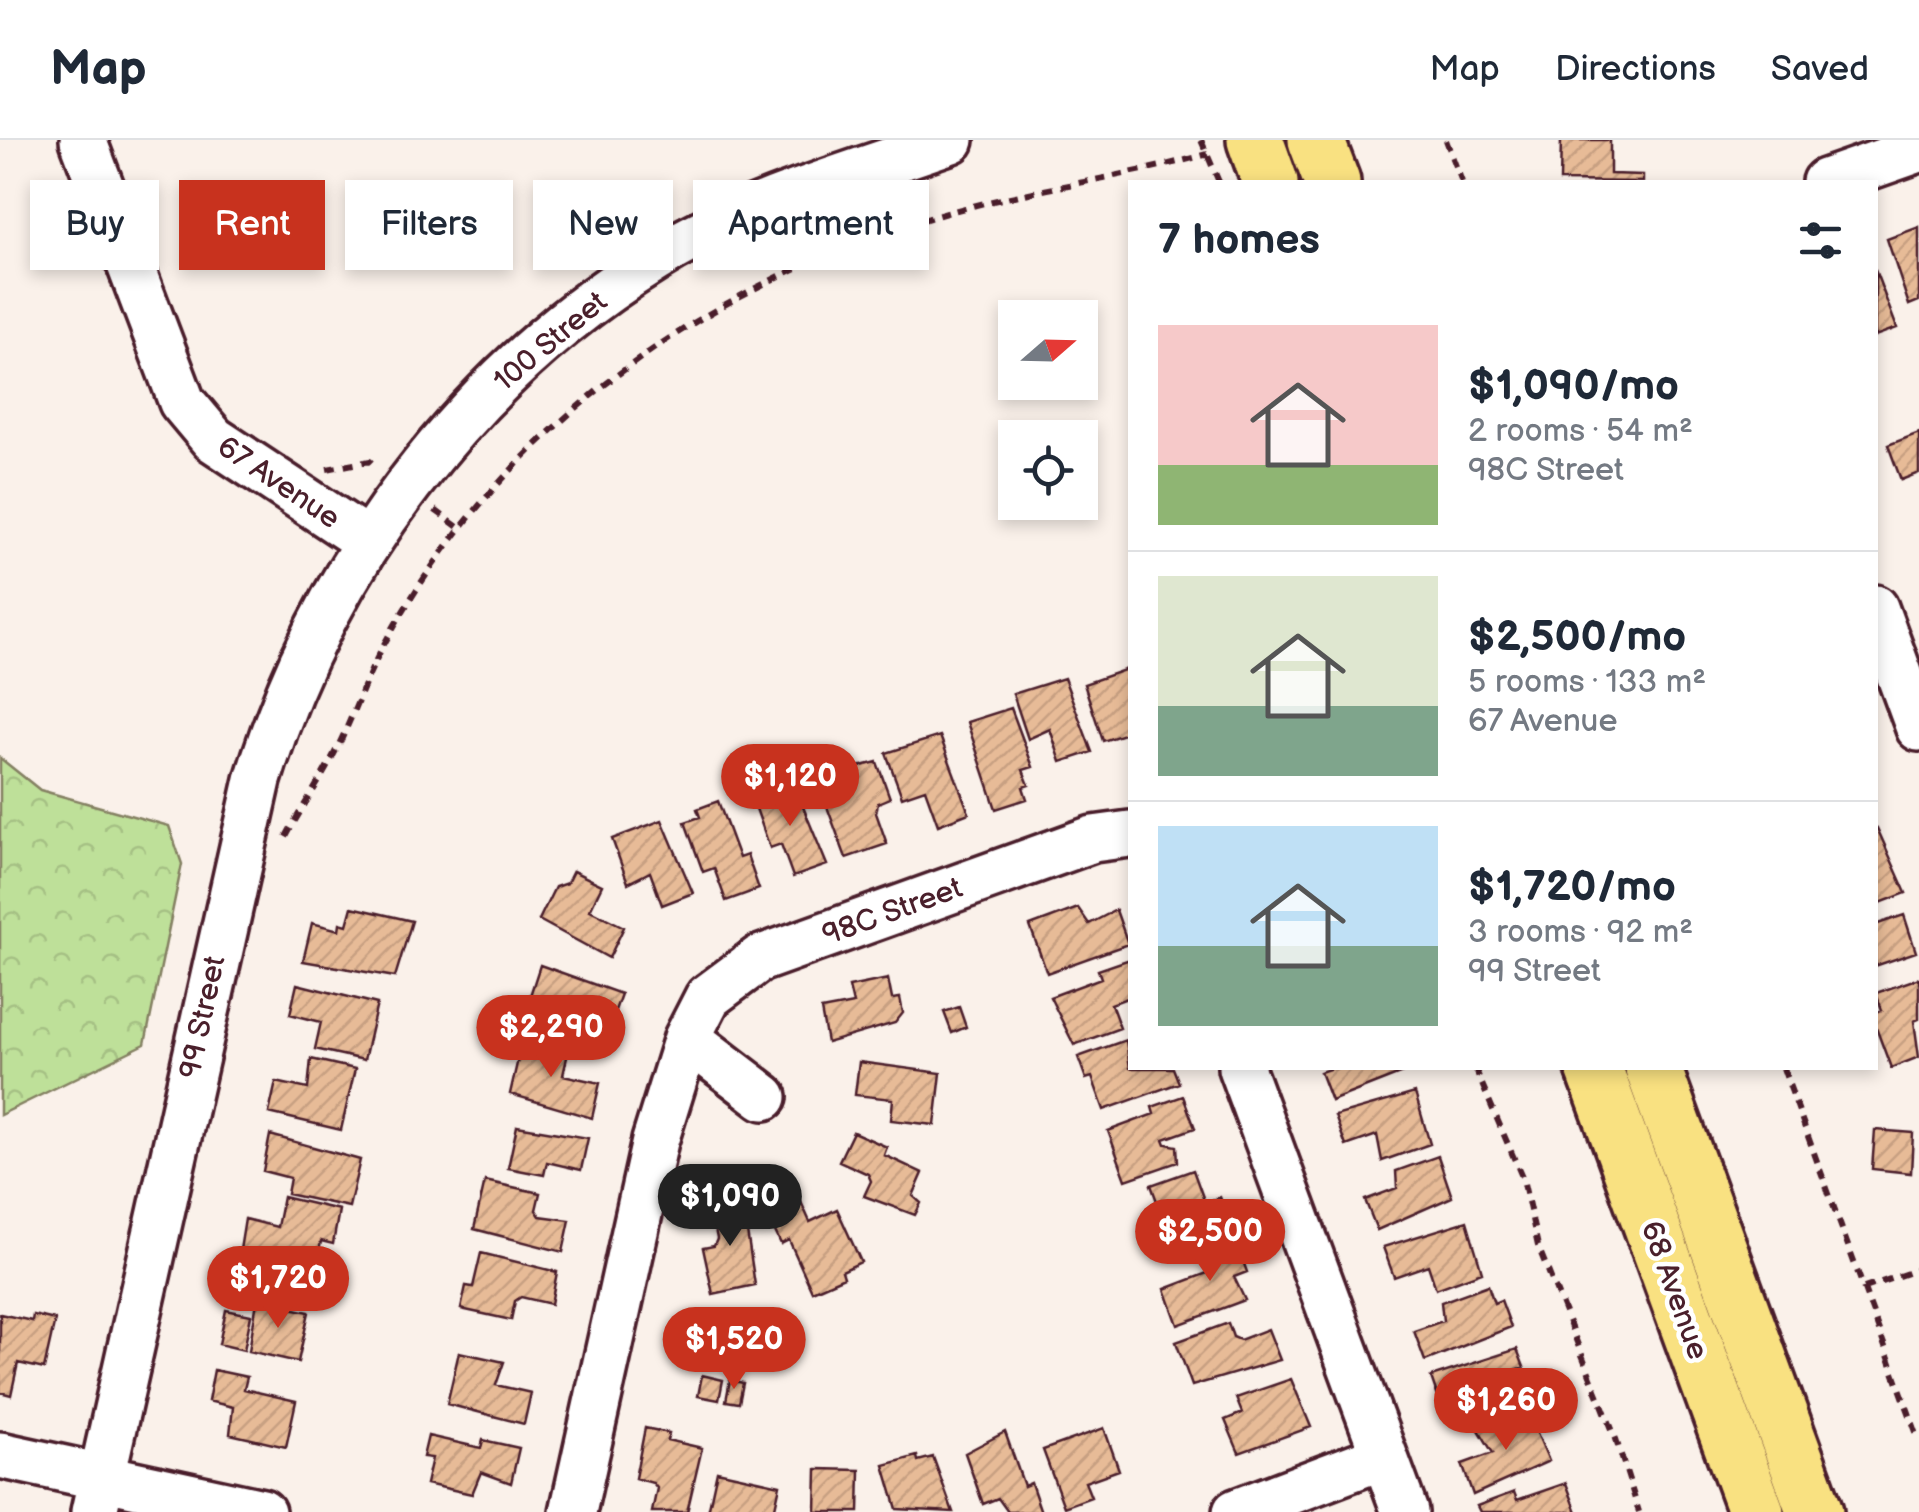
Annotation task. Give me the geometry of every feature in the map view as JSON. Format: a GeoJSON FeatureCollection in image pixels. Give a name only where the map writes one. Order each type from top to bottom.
{"type":"FeatureCollection","features":[{"type":"Feature","properties":{"kind":"main road"},"geometry":{"type":"LineString","coordinates":[[1316,140],[1331,180]]}},
{"type":"Feature","properties":{"kind":"main road"},"geometry":{"type":"LineString","coordinates":[[1232,147],[1268,180]]}},
{"type":"Feature","properties":{"kind":"main road","name":"68 Avenue"},"geometry":{"type":"LineString","coordinates":[[1595,1070],[1756,1512]]}},
{"type":"Feature","properties":{"kind":"main road","name":"68 Avenue"},"geometry":{"type":"LineString","coordinates":[[1655,1070],[1815,1512]]}},
{"type":"Feature","properties":{"kind":"street","name":"67 Avenue"},"geometry":{"type":"LineString","coordinates":[[83,140],[182,402],[213,438],[367,542]]}},
{"type":"Feature","properties":{"kind":"street","name":"100 Street"},"geometry":{"type":"LineString","coordinates":[[367,542],[406,488],[482,399],[522,360],[656,258],[719,226],[951,140]]}},
{"type":"Feature","properties":{"kind":"street"},"geometry":{"type":"LineString","coordinates":[[1831,180],[1919,149]]}},
{"type":"Feature","properties":{"kind":"street","name":"99 Street"},"geometry":{"type":"LineString","coordinates":[[98,1495],[258,780],[292,683],[367,542]]}},
{"type":"Feature","properties":{"kind":"street"},"geometry":{"type":"LineString","coordinates":[[1878,616],[1919,728]]}},
{"type":"Feature","properties":{"kind":"street","name":"98C Street"},"geometry":{"type":"LineString","coordinates":[[573,1512],[655,1141],[687,1038],[708,997],[759,959],[1093,839],[1128,834]]}},
{"type":"Feature","properties":{"kind":"street"},"geometry":{"type":"LineString","coordinates":[[687,1038],[764,1098]]}},
{"type":"Feature","properties":{"kind":"street"},"geometry":{"type":"LineString","coordinates":[[1242,1070],[1405,1512]]}},
{"type":"Feature","properties":{"kind":"street"},"geometry":{"type":"LineString","coordinates":[[0,1454],[98,1495],[262,1512]]}},
{"type":"Feature","properties":{"kind":"street"},"geometry":{"type":"LineString","coordinates":[[1236,1512],[1384,1456]]}},
{"type":"Feature","properties":{"kind":"path"},"geometry":{"type":"LineString","coordinates":[[1201,140],[1232,147]]}},
{"type":"Feature","properties":{"kind":"path"},"geometry":{"type":"LineString","coordinates":[[1446,140],[1461,180]]}},
{"type":"Feature","properties":{"kind":"path"},"geometry":{"type":"LineString","coordinates":[[1221,180],[1232,147]]}},
{"type":"Feature","properties":{"kind":"path"},"geometry":{"type":"LineString","coordinates":[[282,846],[340,742],[382,648],[462,530],[546,432],[593,391],[739,295],[836,251],[950,212],[1121,178],[1232,147]]}},
{"type":"Feature","properties":{"kind":"path"},"geometry":{"type":"LineString","coordinates":[[310,464],[328,470],[370,462],[376,466]]}},
{"type":"Feature","properties":{"kind":"path"},"geometry":{"type":"LineString","coordinates":[[430,506],[462,530]]}},
{"type":"Feature","properties":{"kind":"path"},"geometry":{"type":"LineString","coordinates":[[1477,1070],[1523,1180],[1538,1246],[1616,1439],[1638,1512]]}},
{"type":"Feature","properties":{"kind":"path"},"geometry":{"type":"LineString","coordinates":[[1785,1070],[1919,1440]]}},
{"type":"Feature","properties":{"kind":"path"},"geometry":{"type":"LineString","coordinates":[[1864,1288],[1919,1269]]}},
{"type":"Feature","properties":{"kind":"green space"},"geometry":{"type":"Polygon","coordinates":[[[0,758],[40,790],[169,826],[182,864],[145,1044],[0,1115],[0,758]]]}},
{"type":"Feature","properties":{"kind":"building"},"geometry":{"type":"Polygon","coordinates":[[[1561,140],[1610,140],[1610,174],[1643,175],[1643,180],[1560,180],[1561,140]]]}},
{"type":"Feature","properties":{"kind":"building"},"geometry":{"type":"Polygon","coordinates":[[[1919,227],[1919,301],[1909,305],[1887,239],[1919,227]]]}},
{"type":"Feature","properties":{"kind":"building"},"geometry":{"type":"Polygon","coordinates":[[[1878,278],[1897,328],[1878,335],[1878,278]]]}},
{"type":"Feature","properties":{"kind":"building"},"geometry":{"type":"Polygon","coordinates":[[[1919,433],[1919,473],[1901,480],[1888,445],[1919,433]]]}},
{"type":"Feature","properties":{"kind":"building"},"geometry":{"type":"Polygon","coordinates":[[[1128,669],[1128,733],[1103,741],[1084,684],[1128,669]]]}},
{"type":"Feature","properties":{"kind":"building"},"geometry":{"type":"Polygon","coordinates":[[[1064,678],[1092,752],[1061,762],[1050,729],[1028,739],[1013,694],[1064,678]]]}},
{"type":"Feature","properties":{"kind":"building"},"geometry":{"type":"Polygon","coordinates":[[[1011,708],[1033,767],[1023,770],[1029,785],[1023,787],[1027,799],[996,809],[967,722],[1011,708]]]}},
{"type":"Feature","properties":{"kind":"building"},"geometry":{"type":"Polygon","coordinates":[[[940,736],[969,813],[938,825],[925,789],[902,797],[886,753],[940,736]]]}},
{"type":"Feature","properties":{"kind":"building"},"geometry":{"type":"Polygon","coordinates":[[[834,758],[839,772],[877,762],[890,798],[878,803],[876,813],[887,844],[846,858],[812,766],[834,758]]]}},
{"type":"Feature","properties":{"kind":"building"},"geometry":{"type":"Polygon","coordinates":[[[792,780],[827,865],[793,877],[781,844],[770,848],[753,800],[792,780]]]}},
{"type":"Feature","properties":{"kind":"building"},"geometry":{"type":"Polygon","coordinates":[[[718,801],[739,858],[747,855],[759,889],[726,901],[714,868],[703,872],[685,822],[700,817],[697,809],[718,801]]]}},
{"type":"Feature","properties":{"kind":"building"},"geometry":{"type":"Polygon","coordinates":[[[662,820],[693,893],[662,905],[650,872],[628,883],[612,839],[662,820]]]}},
{"type":"Feature","properties":{"kind":"building"},"geometry":{"type":"Polygon","coordinates":[[[1878,830],[1906,893],[1878,904],[1878,830]]]}},
{"type":"Feature","properties":{"kind":"building"},"geometry":{"type":"Polygon","coordinates":[[[573,871],[602,885],[590,910],[624,927],[609,958],[539,920],[555,887],[567,883],[573,871]]]}},
{"type":"Feature","properties":{"kind":"building"},"geometry":{"type":"Polygon","coordinates":[[[352,907],[412,921],[395,977],[303,961],[312,923],[339,930],[340,923],[347,925],[352,907]]]}},
{"type":"Feature","properties":{"kind":"building"},"geometry":{"type":"Polygon","coordinates":[[[1078,908],[1089,924],[1116,910],[1128,944],[1047,973],[1030,926],[1078,908]]]}},
{"type":"Feature","properties":{"kind":"building"},"geometry":{"type":"Polygon","coordinates":[[[1904,915],[1916,952],[1878,965],[1878,924],[1904,915]]]}},
{"type":"Feature","properties":{"kind":"building"},"geometry":{"type":"Polygon","coordinates":[[[1128,960],[1128,998],[1111,1004],[1120,1028],[1074,1045],[1050,997],[1101,978],[1098,970],[1128,960]]]}},
{"type":"Feature","properties":{"kind":"building"},"geometry":{"type":"Polygon","coordinates":[[[540,965],[621,994],[608,1030],[575,1018],[568,1037],[522,1020],[540,965]]]}},
{"type":"Feature","properties":{"kind":"building"},"geometry":{"type":"Polygon","coordinates":[[[1919,978],[1919,1019],[1914,1021],[1919,1057],[1891,1068],[1878,1033],[1878,1011],[1882,1010],[1878,992],[1919,978]]]}},
{"type":"Feature","properties":{"kind":"building"},"geometry":{"type":"Polygon","coordinates":[[[888,979],[892,999],[900,998],[903,1013],[895,1023],[827,1043],[821,1010],[853,1004],[849,987],[888,979]]]}},
{"type":"Feature","properties":{"kind":"building"},"geometry":{"type":"Polygon","coordinates":[[[297,984],[377,1004],[364,1060],[315,1049],[321,1022],[290,1014],[297,984]]]}},
{"type":"Feature","properties":{"kind":"building"},"geometry":{"type":"Polygon","coordinates":[[[959,1007],[966,1027],[952,1033],[944,1012],[959,1007]]]}},
{"type":"Feature","properties":{"kind":"building"},"geometry":{"type":"Polygon","coordinates":[[[1126,1040],[1128,1070],[1174,1070],[1179,1083],[1104,1110],[1092,1077],[1086,1079],[1078,1057],[1126,1040]]]}},
{"type":"Feature","properties":{"kind":"building"},"geometry":{"type":"Polygon","coordinates":[[[514,1041],[568,1053],[563,1075],[600,1083],[592,1118],[510,1094],[518,1059],[508,1053],[514,1041]]]}},
{"type":"Feature","properties":{"kind":"building"},"geometry":{"type":"Polygon","coordinates":[[[311,1059],[355,1069],[341,1130],[269,1113],[276,1082],[308,1089],[311,1059]]]}},
{"type":"Feature","properties":{"kind":"building"},"geometry":{"type":"Polygon","coordinates":[[[859,1062],[941,1073],[935,1125],[891,1120],[893,1099],[855,1095],[859,1062]]]}},
{"type":"Feature","properties":{"kind":"building"},"geometry":{"type":"Polygon","coordinates":[[[1326,1070],[1410,1070],[1331,1101],[1320,1072],[1326,1070]]]}},
{"type":"Feature","properties":{"kind":"building"},"geometry":{"type":"Polygon","coordinates":[[[1415,1093],[1430,1144],[1382,1161],[1377,1135],[1346,1146],[1335,1116],[1415,1093]]]}},
{"type":"Feature","properties":{"kind":"building"},"geometry":{"type":"Polygon","coordinates":[[[1183,1096],[1195,1128],[1164,1139],[1166,1144],[1177,1146],[1178,1162],[1126,1180],[1108,1131],[1154,1114],[1152,1107],[1183,1096]]]}},
{"type":"Feature","properties":{"kind":"building"},"geometry":{"type":"Polygon","coordinates":[[[517,1126],[588,1138],[581,1170],[547,1162],[544,1175],[508,1168],[517,1126]]]}},
{"type":"Feature","properties":{"kind":"building"},"geometry":{"type":"Polygon","coordinates":[[[1875,1130],[1913,1133],[1911,1173],[1872,1169],[1875,1130]]]}},
{"type":"Feature","properties":{"kind":"building"},"geometry":{"type":"Polygon","coordinates":[[[853,1132],[887,1147],[884,1155],[923,1173],[913,1196],[921,1203],[915,1215],[864,1196],[871,1181],[868,1174],[839,1161],[853,1132]]]}},
{"type":"Feature","properties":{"kind":"building"},"geometry":{"type":"Polygon","coordinates":[[[270,1135],[360,1160],[349,1207],[287,1194],[290,1178],[263,1171],[270,1135]]]}},
{"type":"Feature","properties":{"kind":"building"},"geometry":{"type":"Polygon","coordinates":[[[1438,1156],[1452,1197],[1377,1230],[1365,1200],[1397,1188],[1396,1171],[1438,1156]]]}},
{"type":"Feature","properties":{"kind":"building"},"geometry":{"type":"Polygon","coordinates":[[[1193,1170],[1205,1203],[1220,1197],[1230,1225],[1173,1245],[1151,1185],[1193,1170]]]}},
{"type":"Feature","properties":{"kind":"building"},"geometry":{"type":"Polygon","coordinates":[[[485,1181],[540,1193],[536,1210],[540,1216],[570,1220],[563,1252],[474,1229],[485,1181]]]}},
{"type":"Feature","properties":{"kind":"building"},"geometry":{"type":"Polygon","coordinates":[[[797,1193],[810,1222],[837,1209],[861,1262],[842,1271],[844,1277],[812,1291],[789,1240],[781,1244],[764,1208],[797,1193]]]}},
{"type":"Feature","properties":{"kind":"building"},"geometry":{"type":"Polygon","coordinates":[[[283,1197],[339,1210],[333,1244],[321,1241],[315,1275],[239,1256],[245,1219],[277,1227],[283,1197]]]}},
{"type":"Feature","properties":{"kind":"building"},"geometry":{"type":"Polygon","coordinates":[[[742,1198],[755,1285],[713,1294],[703,1248],[714,1246],[717,1239],[710,1205],[742,1198]]]}},
{"type":"Feature","properties":{"kind":"building"},"geometry":{"type":"Polygon","coordinates":[[[1467,1221],[1482,1272],[1436,1289],[1428,1265],[1394,1277],[1383,1247],[1467,1221]]]}},
{"type":"Feature","properties":{"kind":"building"},"geometry":{"type":"Polygon","coordinates":[[[1234,1236],[1247,1272],[1234,1277],[1245,1300],[1178,1325],[1165,1289],[1210,1272],[1201,1247],[1234,1236]]]}},
{"type":"Feature","properties":{"kind":"building"},"geometry":{"type":"Polygon","coordinates":[[[481,1253],[557,1272],[551,1304],[521,1297],[515,1301],[511,1320],[461,1309],[466,1286],[473,1287],[481,1253]]]}},
{"type":"Feature","properties":{"kind":"building"},"geometry":{"type":"Polygon","coordinates":[[[1488,1285],[1494,1303],[1501,1300],[1511,1327],[1425,1361],[1414,1331],[1443,1321],[1441,1302],[1488,1285]]]}},
{"type":"Feature","properties":{"kind":"building"},"geometry":{"type":"Polygon","coordinates":[[[257,1301],[309,1312],[298,1362],[249,1351],[257,1301]]]}},
{"type":"Feature","properties":{"kind":"building"},"geometry":{"type":"Polygon","coordinates":[[[226,1310],[251,1315],[244,1350],[219,1344],[226,1310]]]}},
{"type":"Feature","properties":{"kind":"building"},"geometry":{"type":"Polygon","coordinates":[[[0,1314],[32,1321],[33,1315],[55,1320],[44,1369],[18,1363],[11,1395],[0,1392],[0,1314]]]}},
{"type":"Feature","properties":{"kind":"building"},"geometry":{"type":"Polygon","coordinates":[[[1228,1323],[1233,1337],[1240,1340],[1268,1329],[1280,1360],[1192,1386],[1176,1342],[1228,1323]]]}},
{"type":"Feature","properties":{"kind":"building"},"geometry":{"type":"Polygon","coordinates":[[[1517,1349],[1524,1367],[1510,1372],[1520,1401],[1468,1419],[1460,1399],[1441,1406],[1431,1377],[1517,1349]]]}},
{"type":"Feature","properties":{"kind":"building"},"geometry":{"type":"Polygon","coordinates":[[[459,1352],[504,1362],[496,1385],[531,1393],[524,1424],[447,1404],[459,1352]]]}},
{"type":"Feature","properties":{"kind":"building"},"geometry":{"type":"Polygon","coordinates":[[[214,1370],[247,1377],[244,1389],[296,1401],[286,1447],[230,1434],[233,1407],[208,1401],[214,1370]]]}},
{"type":"Feature","properties":{"kind":"building"},"geometry":{"type":"Polygon","coordinates":[[[702,1375],[723,1380],[719,1400],[698,1396],[702,1375]]]}},
{"type":"Feature","properties":{"kind":"building"},"geometry":{"type":"Polygon","coordinates":[[[1291,1379],[1311,1427],[1239,1453],[1225,1420],[1242,1413],[1236,1398],[1291,1379]]]}},
{"type":"Feature","properties":{"kind":"building"},"geometry":{"type":"Polygon","coordinates":[[[730,1380],[743,1383],[739,1403],[726,1401],[730,1380]]]}},
{"type":"Feature","properties":{"kind":"building"},"geometry":{"type":"Polygon","coordinates":[[[1528,1412],[1549,1461],[1473,1495],[1462,1464],[1493,1453],[1479,1430],[1528,1412]]]}},
{"type":"Feature","properties":{"kind":"building"},"geometry":{"type":"Polygon","coordinates":[[[645,1428],[669,1433],[667,1440],[702,1448],[687,1512],[652,1512],[657,1488],[635,1478],[645,1428]]]}},
{"type":"Feature","properties":{"kind":"building"},"geometry":{"type":"Polygon","coordinates":[[[1104,1428],[1119,1470],[1085,1482],[1091,1497],[1064,1507],[1043,1450],[1104,1428]]]}},
{"type":"Feature","properties":{"kind":"building"},"geometry":{"type":"Polygon","coordinates":[[[1005,1432],[1024,1486],[1031,1483],[1041,1512],[1008,1512],[998,1498],[983,1504],[965,1453],[1005,1432]]]}},
{"type":"Feature","properties":{"kind":"building"},"geometry":{"type":"Polygon","coordinates":[[[428,1436],[481,1448],[483,1440],[519,1448],[511,1483],[481,1472],[472,1494],[426,1484],[432,1458],[423,1457],[428,1436]]]}},
{"type":"Feature","properties":{"kind":"building"},"geometry":{"type":"Polygon","coordinates":[[[917,1456],[918,1461],[933,1457],[953,1512],[897,1509],[884,1465],[917,1456]]]}},
{"type":"Feature","properties":{"kind":"building"},"geometry":{"type":"Polygon","coordinates":[[[817,1469],[860,1470],[859,1512],[816,1512],[817,1469]]]}},
{"type":"Feature","properties":{"kind":"building"},"geometry":{"type":"Polygon","coordinates":[[[717,1471],[780,1485],[774,1512],[708,1512],[717,1471]]]}},
{"type":"Feature","properties":{"kind":"building"},"geometry":{"type":"Polygon","coordinates":[[[1566,1483],[1577,1512],[1480,1512],[1477,1506],[1514,1492],[1517,1500],[1566,1483]]]}}]}
